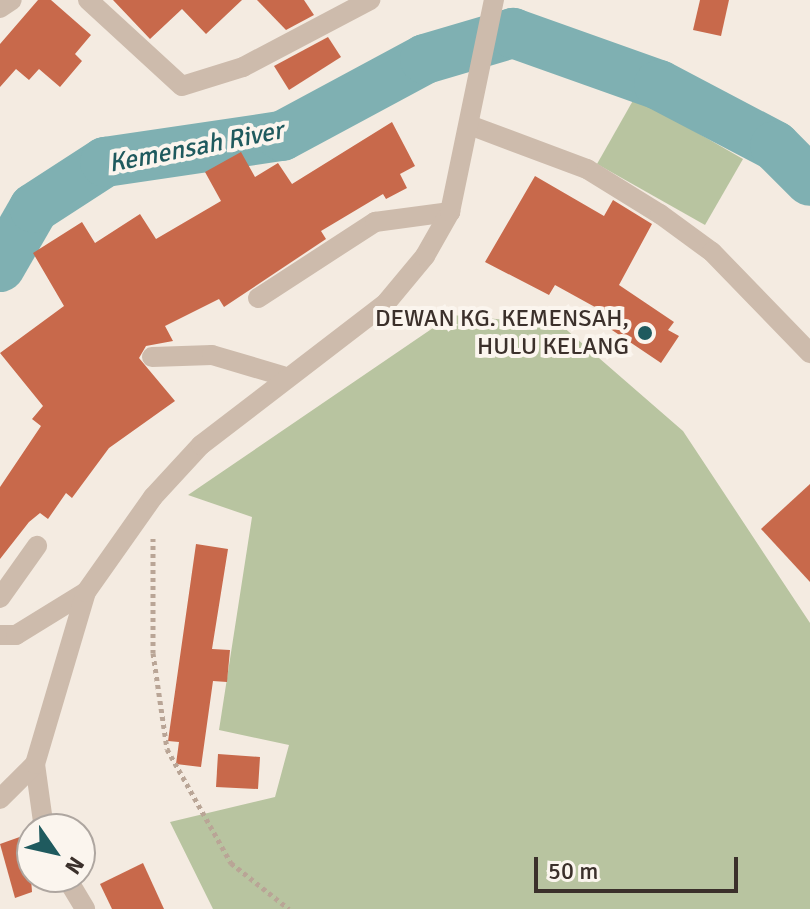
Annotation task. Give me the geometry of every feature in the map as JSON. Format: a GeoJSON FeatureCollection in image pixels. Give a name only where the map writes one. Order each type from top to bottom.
{"type":"FeatureCollection","features":[{"type":"Feature","properties":{"kind":"street"},"geometry":{"type":"LineString","coordinates":[[0,8],[12,0]]}},
{"type":"Feature","properties":{"kind":"street"},"geometry":{"type":"LineString","coordinates":[[88,0],[182,86],[243,67],[370,0]]}},
{"type":"Feature","properties":{"kind":"street"},"geometry":{"type":"LineString","coordinates":[[42,813],[35,764],[86,592],[153,497],[201,445],[283,376],[386,303],[450,212],[472,126],[494,0]]}},
{"type":"Feature","properties":{"kind":"street"},"geometry":{"type":"LineString","coordinates":[[472,126],[587,169],[660,214],[712,252],[810,353]]}},
{"type":"Feature","properties":{"kind":"street"},"geometry":{"type":"LineString","coordinates":[[258,298],[375,222],[450,212]]}},
{"type":"Feature","properties":{"kind":"street"},"geometry":{"type":"LineString","coordinates":[[152,357],[212,355],[283,376]]}},
{"type":"Feature","properties":{"kind":"street"},"geometry":{"type":"LineString","coordinates":[[0,598],[37,546]]}},
{"type":"Feature","properties":{"kind":"street"},"geometry":{"type":"LineString","coordinates":[[0,635],[16,635],[86,592]]}},
{"type":"Feature","properties":{"kind":"street"},"geometry":{"type":"LineString","coordinates":[[0,799],[35,764]]}},
{"type":"Feature","properties":{"kind":"path"},"geometry":{"type":"LineString","coordinates":[[153,497],[153,653],[167,749],[231,863],[289,909]]}},
{"type":"Feature","properties":{"kind":"green space"},"geometry":{"type":"Polygon","coordinates":[[[635,97],[743,159],[705,225],[597,164],[635,97]]]}},
{"type":"Feature","properties":{"kind":"green space"},"geometry":{"type":"Polygon","coordinates":[[[452,315],[561,325],[683,431],[810,623],[810,909],[213,909],[170,822],[275,797],[289,745],[219,730],[252,517],[188,495],[452,315]]]}},
{"type":"Feature","properties":{"kind":"building"},"geometry":{"type":"Polygon","coordinates":[[[38,0],[51,0],[91,35],[75,54],[82,61],[60,87],[39,69],[29,80],[16,69],[0,87],[0,44],[38,0]]]}},
{"type":"Feature","properties":{"kind":"building"},"geometry":{"type":"Polygon","coordinates":[[[113,0],[242,0],[206,34],[182,9],[150,39],[113,0]]]}},
{"type":"Feature","properties":{"kind":"building"},"geometry":{"type":"Polygon","coordinates":[[[257,0],[304,0],[314,15],[286,30],[257,0]]]}},
{"type":"Feature","properties":{"kind":"building"},"geometry":{"type":"Polygon","coordinates":[[[700,0],[729,0],[721,36],[693,30],[700,0]]]}},
{"type":"Feature","properties":{"kind":"building"},"geometry":{"type":"Polygon","coordinates":[[[328,37],[341,57],[289,90],[274,66],[328,37]]]}},
{"type":"Feature","properties":{"kind":"building"},"geometry":{"type":"Polygon","coordinates":[[[392,122],[415,166],[400,174],[407,188],[386,199],[383,194],[321,231],[326,239],[224,307],[219,299],[165,326],[173,341],[146,346],[139,358],[175,401],[109,448],[72,498],[66,493],[48,519],[40,513],[29,522],[0,559],[0,487],[41,426],[32,419],[43,406],[0,353],[64,306],[33,253],[82,222],[95,243],[140,214],[156,239],[221,201],[205,172],[241,152],[255,177],[278,163],[292,184],[392,122]]]}},
{"type":"Feature","properties":{"kind":"building"},"geometry":{"type":"Polygon","coordinates":[[[535,176],[604,216],[613,200],[652,224],[619,285],[674,322],[668,330],[679,336],[661,363],[606,326],[613,317],[555,285],[549,295],[485,262],[535,176]]]}},
{"type":"Feature","properties":{"kind":"building"},"geometry":{"type":"Polygon","coordinates":[[[810,484],[810,582],[761,529],[810,484]]]}},
{"type":"Feature","properties":{"kind":"building"},"geometry":{"type":"Polygon","coordinates":[[[196,544],[228,549],[212,649],[230,650],[227,682],[213,681],[201,767],[176,764],[179,742],[168,741],[196,544]]]}},
{"type":"Feature","properties":{"kind":"building"},"geometry":{"type":"Polygon","coordinates":[[[218,754],[260,757],[258,789],[216,787],[218,754]]]}},
{"type":"Feature","properties":{"kind":"building"},"geometry":{"type":"Polygon","coordinates":[[[16,838],[16,893],[29,893],[15,898],[0,844],[16,838]]]}},
{"type":"Feature","properties":{"kind":"building"},"geometry":{"type":"Polygon","coordinates":[[[143,863],[164,909],[112,909],[100,884],[143,863]]]}},
{"type":"Feature","properties":{"kind":"waterway","name":"Kemensah River"},"geometry":{"type":"LineString","coordinates":[[0,267],[34,208],[105,162],[282,136],[425,59],[513,33],[659,85],[775,146],[810,181]]}},
{"type":"Feature","properties":{"kind":"place","name":"DEWAN KG. KEMENSAH, HULU KELANG"},"geometry":{"type":"Point","coordinates":[645,333]}}]}
